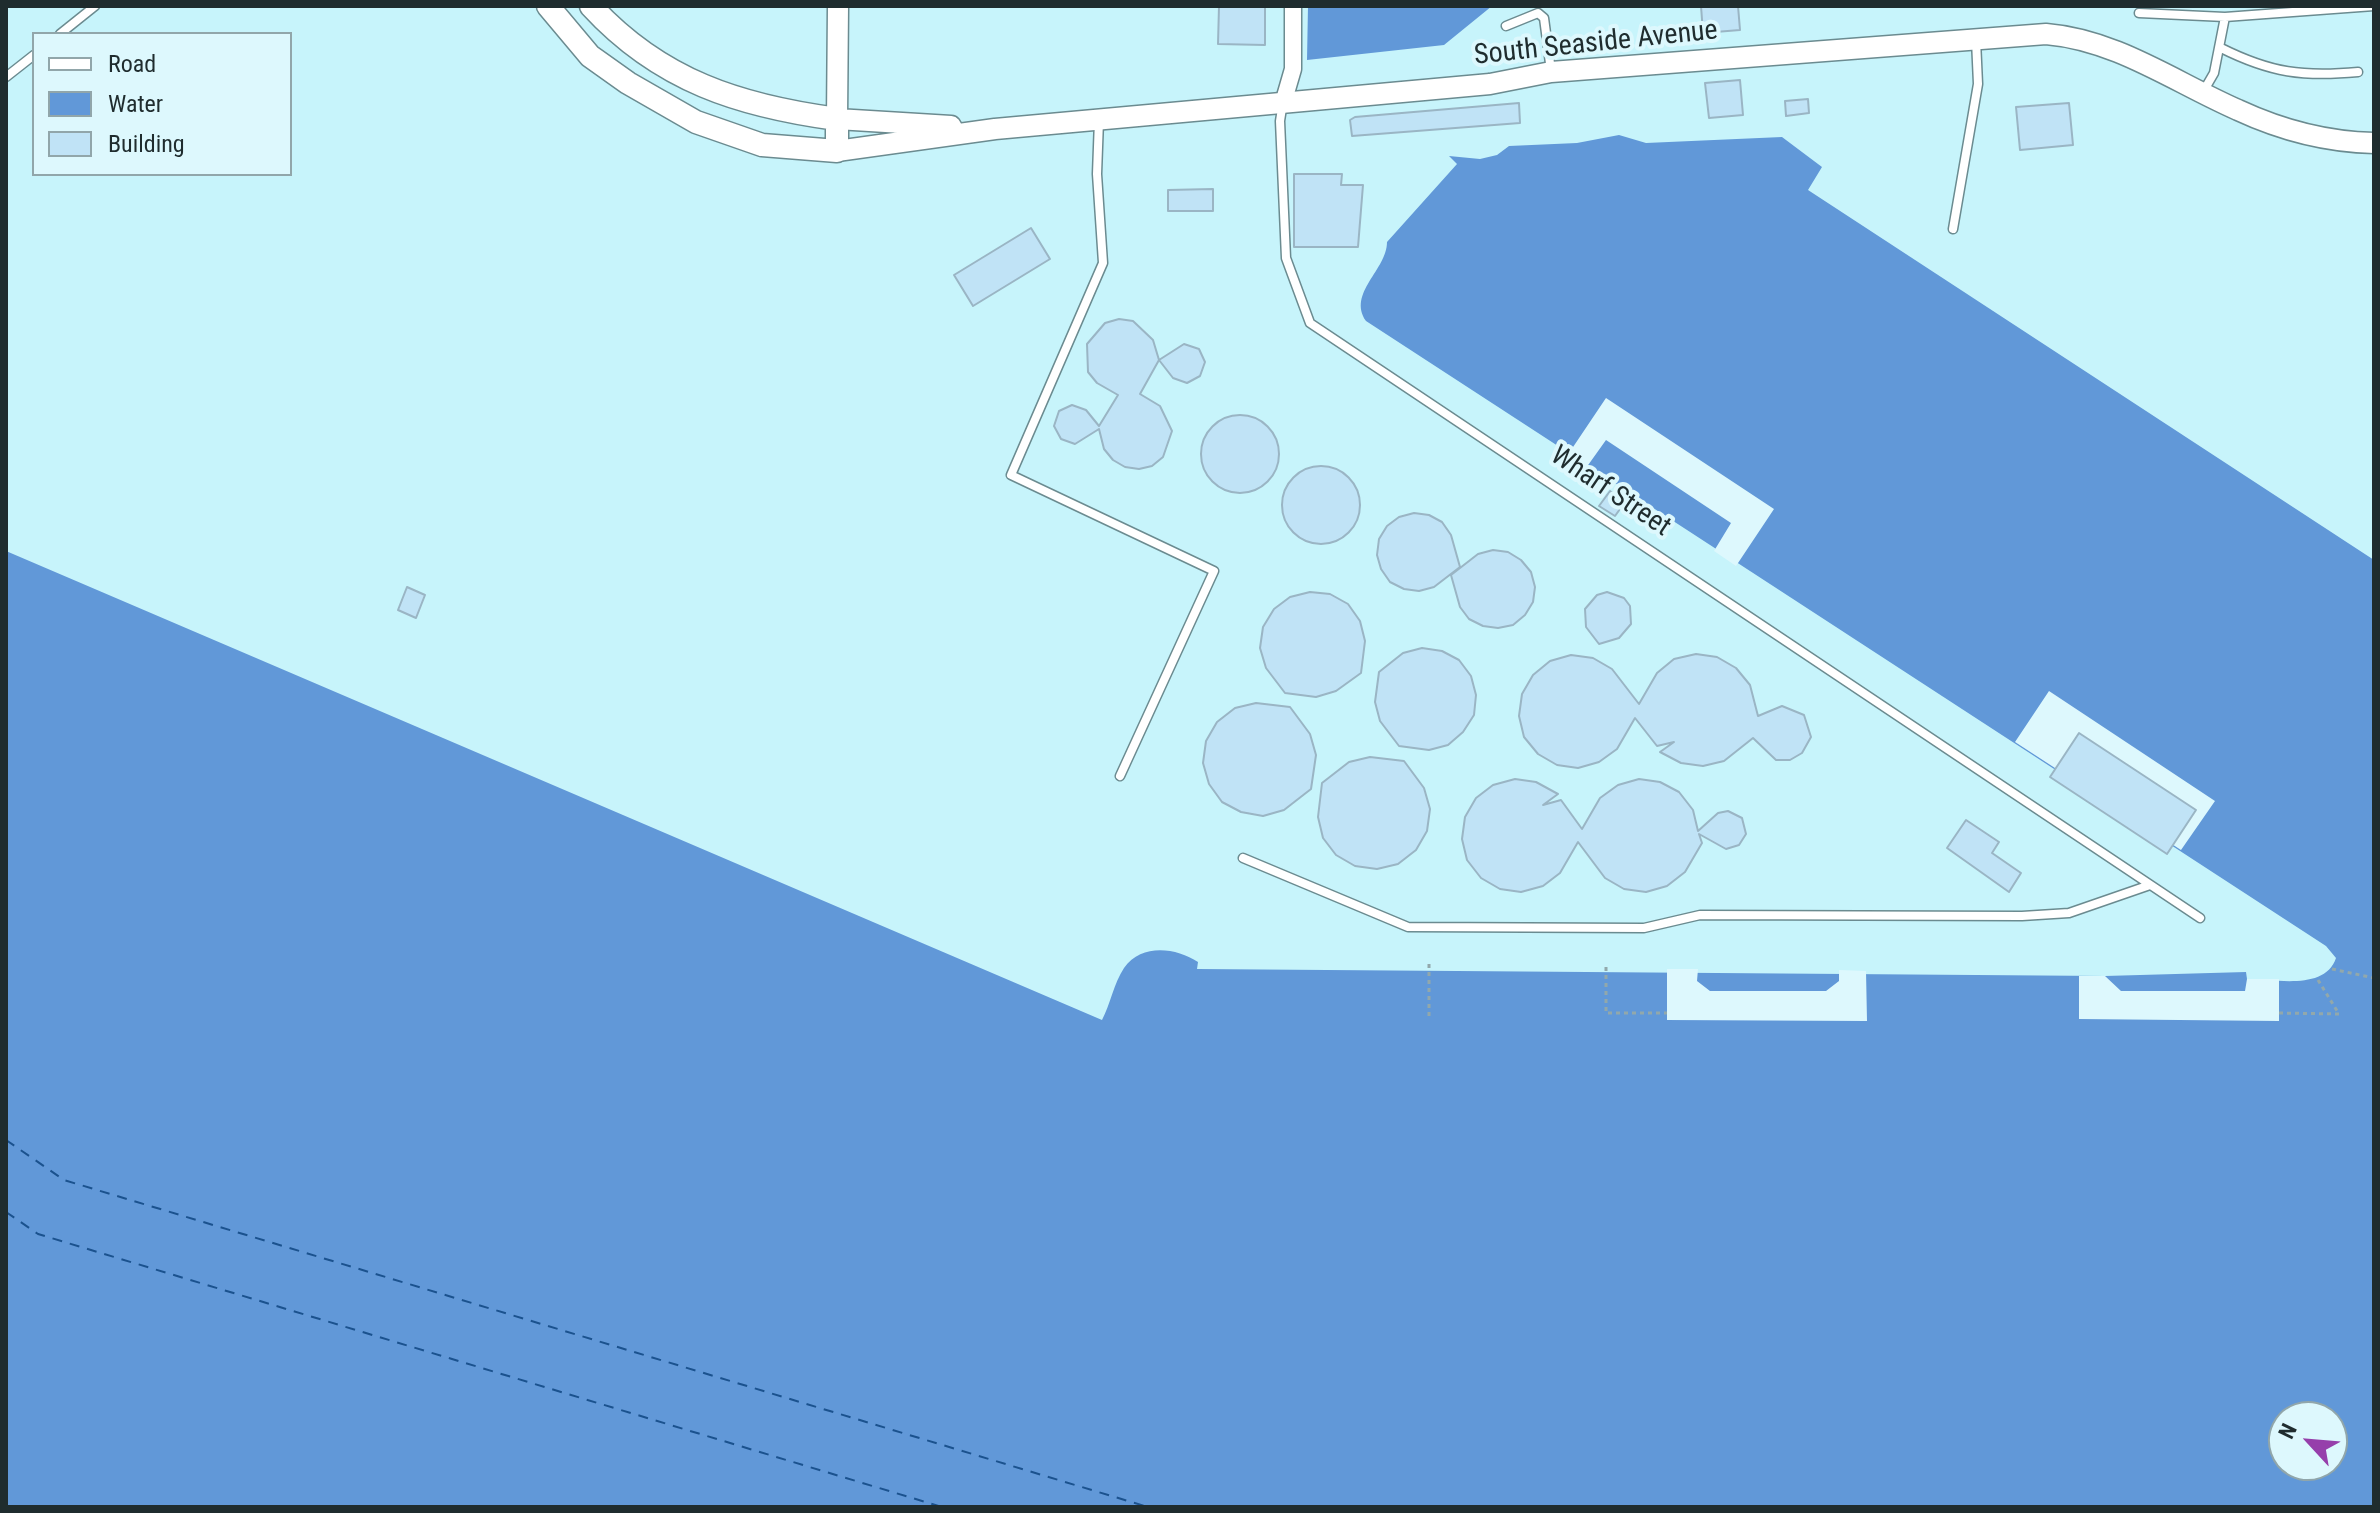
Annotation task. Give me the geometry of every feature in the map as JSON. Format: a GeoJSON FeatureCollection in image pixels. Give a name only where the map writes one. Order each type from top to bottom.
{"type":"FeatureCollection","features":[{"type":"Feature","properties":{"kind":"main road"},"geometry":{"type":"LineString","coordinates":[[548,6],[590,56],[640,91],[696,122],[762,145],[837,151],[837,119],[746,103],[688,80],[619,34],[591,6]]}},
{"type":"Feature","properties":{"kind":"street"},"geometry":{"type":"LineString","coordinates":[[837,119],[838,6]]}},
{"type":"Feature","properties":{"kind":"street","name":"Wharf Street"},"geometry":{"type":"LineString","coordinates":[[1284,100],[1293,69],[1293,6]]}},
{"type":"Feature","properties":{"kind":"street","name":"South Seaside Avenue"},"geometry":{"type":"LineString","coordinates":[[837,151],[995,129],[1284,100],[1490,84],[1551,72],[2046,34],[2077,37],[2139,60],[2203,93],[2284,128],[2326,139],[2374,143]]}},
{"type":"Feature","properties":{"kind":"street","name":"South Seaside Avenue"},"geometry":{"type":"LineString","coordinates":[[837,119],[995,129]]}},
{"type":"Feature","properties":{"kind":"lane"},"geometry":{"type":"LineString","coordinates":[[62,32],[95,6]]}},
{"type":"Feature","properties":{"kind":"lane"},"geometry":{"type":"LineString","coordinates":[[2139,13],[2225,17],[2374,6]]}},
{"type":"Feature","properties":{"kind":"lane"},"geometry":{"type":"LineString","coordinates":[[1506,26],[1538,13],[1544,18],[1551,72]]}},
{"type":"Feature","properties":{"kind":"lane"},"geometry":{"type":"LineString","coordinates":[[2203,93],[2221,48],[2225,17]]}},
{"type":"Feature","properties":{"kind":"lane"},"geometry":{"type":"LineString","coordinates":[[1953,229],[1978,84],[1976,39]]}},
{"type":"Feature","properties":{"kind":"lane"},"geometry":{"type":"LineString","coordinates":[[2221,48],[2258,67],[2293,74],[2358,72]]}},
{"type":"Feature","properties":{"kind":"lane"},"geometry":{"type":"LineString","coordinates":[[6,77],[32,57]]}},
{"type":"Feature","properties":{"kind":"lane","name":"Wharf Street"},"geometry":{"type":"LineString","coordinates":[[1284,100],[1280,121],[1286,258],[1310,323],[2200,918]]}},
{"type":"Feature","properties":{"kind":"lane"},"geometry":{"type":"LineString","coordinates":[[1099,119],[1097,174],[1103,263],[1011,475],[1214,571],[1120,776]]}},
{"type":"Feature","properties":{"kind":"lane"},"geometry":{"type":"LineString","coordinates":[[1243,858],[1408,927],[1644,928],[1700,915],[2022,916],[2069,913],[2150,885]]}},
{"type":"Feature","properties":{"kind":"path"},"geometry":{"type":"LineString","coordinates":[[1429,964],[1429,1016]]}},
{"type":"Feature","properties":{"kind":"path"},"geometry":{"type":"LineString","coordinates":[[1606,967],[1606,1013],[1667,1013]]}},
{"type":"Feature","properties":{"kind":"path"},"geometry":{"type":"LineString","coordinates":[[2332,969],[2374,978]]}},
{"type":"Feature","properties":{"kind":"path"},"geometry":{"type":"LineString","coordinates":[[2279,1013],[2339,1014],[2318,980]]}},
{"type":"Feature","properties":{"kind":"shaded area"},"geometry":{"type":"Polygon","coordinates":[[[6,6],[2374,6],[2374,1507],[6,1507],[6,6]]]}},
{"type":"Feature","properties":{"kind":"water"},"geometry":{"type":"Polygon","coordinates":[[[1308,6],[1492,6],[1444,45],[1307,60],[1308,6]]]}},
{"type":"Feature","properties":{"kind":"water"},"geometry":{"type":"Polygon","coordinates":[[[1619,135],[1646,143],[1782,137],[1822,167],[1808,190],[2374,560],[2374,1507],[6,1507],[6,551],[1102,1020],[1124,968],[1140,955],[1160,950],[1189,957],[1198,962],[1197,969],[2105,976],[2246,972],[2247,979],[2298,981],[2321,975],[2330,968],[2336,958],[2326,946],[1366,321],[1361,311],[1361,301],[1381,262],[1387,242],[1457,164],[1449,156],[1480,159],[1497,155],[1509,146],[1577,143],[1619,135]]]}},
{"type":"Feature","properties":{"kind":"pier"},"geometry":{"type":"Polygon","coordinates":[[[1606,398],[1774,509],[1736,566],[1714,551],[1731,523],[1606,440],[1586,468],[1567,456],[1606,398]]]}},
{"type":"Feature","properties":{"kind":"pier"},"geometry":{"type":"Polygon","coordinates":[[[2049,691],[2215,801],[2181,850],[2015,742],[2049,691]]]}},
{"type":"Feature","properties":{"kind":"pier"},"geometry":{"type":"Polygon","coordinates":[[[1667,969],[1698,969],[1697,981],[1710,991],[1826,991],[1839,981],[1839,970],[1866,971],[1867,1021],[1667,1020],[1667,969]]]}},
{"type":"Feature","properties":{"kind":"pier"},"geometry":{"type":"Polygon","coordinates":[[[2079,976],[2105,976],[2121,991],[2245,991],[2247,979],[2279,979],[2279,1021],[2079,1019],[2079,976]]]}},
{"type":"Feature","properties":{"kind":"building"},"geometry":{"type":"Polygon","coordinates":[[[1219,6],[1265,6],[1265,45],[1218,44],[1219,6]]]}},
{"type":"Feature","properties":{"kind":"building"},"geometry":{"type":"Polygon","coordinates":[[[1701,6],[1738,6],[1740,30],[1703,33],[1701,6]]]}},
{"type":"Feature","properties":{"kind":"building"},"geometry":{"type":"Polygon","coordinates":[[[1740,80],[1743,115],[1709,118],[1705,83],[1740,80]]]}},
{"type":"Feature","properties":{"kind":"building"},"geometry":{"type":"Polygon","coordinates":[[[1808,99],[1809,113],[1786,116],[1785,101],[1808,99]]]}},
{"type":"Feature","properties":{"kind":"building"},"geometry":{"type":"Polygon","coordinates":[[[1519,103],[1520,123],[1352,136],[1350,120],[1355,117],[1519,103]]]}},
{"type":"Feature","properties":{"kind":"building"},"geometry":{"type":"Polygon","coordinates":[[[2069,103],[2073,145],[2020,150],[2016,107],[2069,103]]]}},
{"type":"Feature","properties":{"kind":"building"},"geometry":{"type":"Polygon","coordinates":[[[1294,174],[1342,174],[1341,185],[1363,185],[1358,247],[1294,247],[1294,174]]]}},
{"type":"Feature","properties":{"kind":"building"},"geometry":{"type":"Polygon","coordinates":[[[1213,189],[1213,211],[1168,211],[1168,190],[1213,189]]]}},
{"type":"Feature","properties":{"kind":"building"},"geometry":{"type":"Polygon","coordinates":[[[1031,228],[1050,259],[973,306],[954,275],[1031,228]]]}},
{"type":"Feature","properties":{"kind":"building"},"geometry":{"type":"Polygon","coordinates":[[[1119,319],[1133,321],[1153,340],[1159,360],[1140,394],[1160,406],[1172,431],[1163,457],[1152,466],[1139,469],[1125,467],[1113,460],[1104,449],[1099,429],[1075,444],[1061,439],[1054,426],[1059,411],[1072,405],[1086,410],[1099,426],[1118,395],[1097,383],[1088,372],[1087,344],[1105,323],[1119,319]]]}},
{"type":"Feature","properties":{"kind":"building"},"geometry":{"type":"Polygon","coordinates":[[[1184,344],[1199,349],[1205,362],[1200,376],[1187,383],[1173,378],[1159,360],[1184,344]]]}},
{"type":"Feature","properties":{"kind":"building"},"geometry":{"type":"Polygon","coordinates":[[[1240,415],[1255,418],[1272,432],[1279,454],[1276,469],[1262,486],[1240,493],[1225,490],[1208,476],[1201,454],[1204,439],[1218,422],[1240,415]]]}},
{"type":"Feature","properties":{"kind":"building"},"geometry":{"type":"Polygon","coordinates":[[[1321,466],[1336,469],[1353,483],[1360,505],[1357,520],[1343,537],[1321,544],[1306,541],[1289,527],[1282,505],[1285,490],[1299,473],[1321,466]]]}},
{"type":"Feature","properties":{"kind":"building"},"geometry":{"type":"Polygon","coordinates":[[[1610,491],[1625,502],[1615,516],[1599,506],[1610,491]]]}},
{"type":"Feature","properties":{"kind":"building"},"geometry":{"type":"Polygon","coordinates":[[[1414,513],[1429,515],[1442,522],[1451,535],[1460,567],[1434,587],[1419,591],[1404,589],[1390,582],[1381,569],[1377,555],[1379,539],[1387,526],[1399,517],[1414,513]]]}},
{"type":"Feature","properties":{"kind":"building"},"geometry":{"type":"Polygon","coordinates":[[[1493,550],[1508,552],[1521,560],[1531,572],[1535,587],[1533,602],[1525,615],[1513,625],[1498,628],[1483,626],[1469,619],[1460,607],[1451,575],[1478,554],[1493,550]]]}},
{"type":"Feature","properties":{"kind":"building"},"geometry":{"type":"Polygon","coordinates":[[[407,587],[425,595],[416,618],[398,610],[407,587]]]}},
{"type":"Feature","properties":{"kind":"building"},"geometry":{"type":"Polygon","coordinates":[[[1310,592],[1330,594],[1348,604],[1360,621],[1365,641],[1361,673],[1336,691],[1316,697],[1285,693],[1266,668],[1260,648],[1263,627],[1274,609],[1290,597],[1310,592]]]}},
{"type":"Feature","properties":{"kind":"building"},"geometry":{"type":"Polygon","coordinates":[[[1607,592],[1624,598],[1630,606],[1631,624],[1619,638],[1599,644],[1586,627],[1585,609],[1597,595],[1607,592]]]}},
{"type":"Feature","properties":{"kind":"building"},"geometry":{"type":"Polygon","coordinates":[[[1422,648],[1442,651],[1459,660],[1471,676],[1476,695],[1474,715],[1463,732],[1448,745],[1429,750],[1399,746],[1380,721],[1375,702],[1379,672],[1403,653],[1422,648]]]}},
{"type":"Feature","properties":{"kind":"building"},"geometry":{"type":"Polygon","coordinates":[[[1696,654],[1717,657],[1736,668],[1750,685],[1758,716],[1782,706],[1804,715],[1811,737],[1802,753],[1790,760],[1776,760],[1753,738],[1724,761],[1703,766],[1681,763],[1660,752],[1674,742],[1657,746],[1635,718],[1617,749],[1599,762],[1578,768],[1557,765],[1538,754],[1524,737],[1519,716],[1522,694],[1533,675],[1550,661],[1571,655],[1593,658],[1612,669],[1639,704],[1657,673],[1674,659],[1696,654]]]}},
{"type":"Feature","properties":{"kind":"building"},"geometry":{"type":"Polygon","coordinates":[[[1256,703],[1290,707],[1310,734],[1316,755],[1311,789],[1284,810],[1263,816],[1241,812],[1222,802],[1209,784],[1203,763],[1206,741],[1217,722],[1235,708],[1256,703]]]}},
{"type":"Feature","properties":{"kind":"building"},"geometry":{"type":"Polygon","coordinates":[[[2079,733],[2196,810],[2167,854],[2050,777],[2079,733]]]}},
{"type":"Feature","properties":{"kind":"building"},"geometry":{"type":"Polygon","coordinates":[[[1370,757],[1404,761],[1424,788],[1430,809],[1427,831],[1416,850],[1398,864],[1377,869],[1355,866],[1336,855],[1323,838],[1318,817],[1322,783],[1349,762],[1370,757]]]}},
{"type":"Feature","properties":{"kind":"building"},"geometry":{"type":"Polygon","coordinates":[[[1515,779],[1536,782],[1558,794],[1543,805],[1561,800],[1582,829],[1600,798],[1618,785],[1639,779],[1660,782],[1679,792],[1693,810],[1698,831],[1718,813],[1728,811],[1742,818],[1746,834],[1739,845],[1726,849],[1699,834],[1702,843],[1685,872],[1667,886],[1646,892],[1624,889],[1605,878],[1578,842],[1560,873],[1543,886],[1521,892],[1500,889],[1481,878],[1467,860],[1462,839],[1465,817],[1476,798],[1493,785],[1515,779]]]}},
{"type":"Feature","properties":{"kind":"building"},"geometry":{"type":"Polygon","coordinates":[[[1966,820],[1999,842],[1992,853],[2021,873],[2009,892],[1947,848],[1966,820]]]}},
{"type":"Feature","properties":{"kind":"ferry route"},"geometry":{"type":"LineString","coordinates":[[6,1140],[64,1180],[1148,1507]]}},
{"type":"Feature","properties":{"kind":"ferry route"},"geometry":{"type":"LineString","coordinates":[[6,1212],[38,1234],[942,1507]]}}]}
